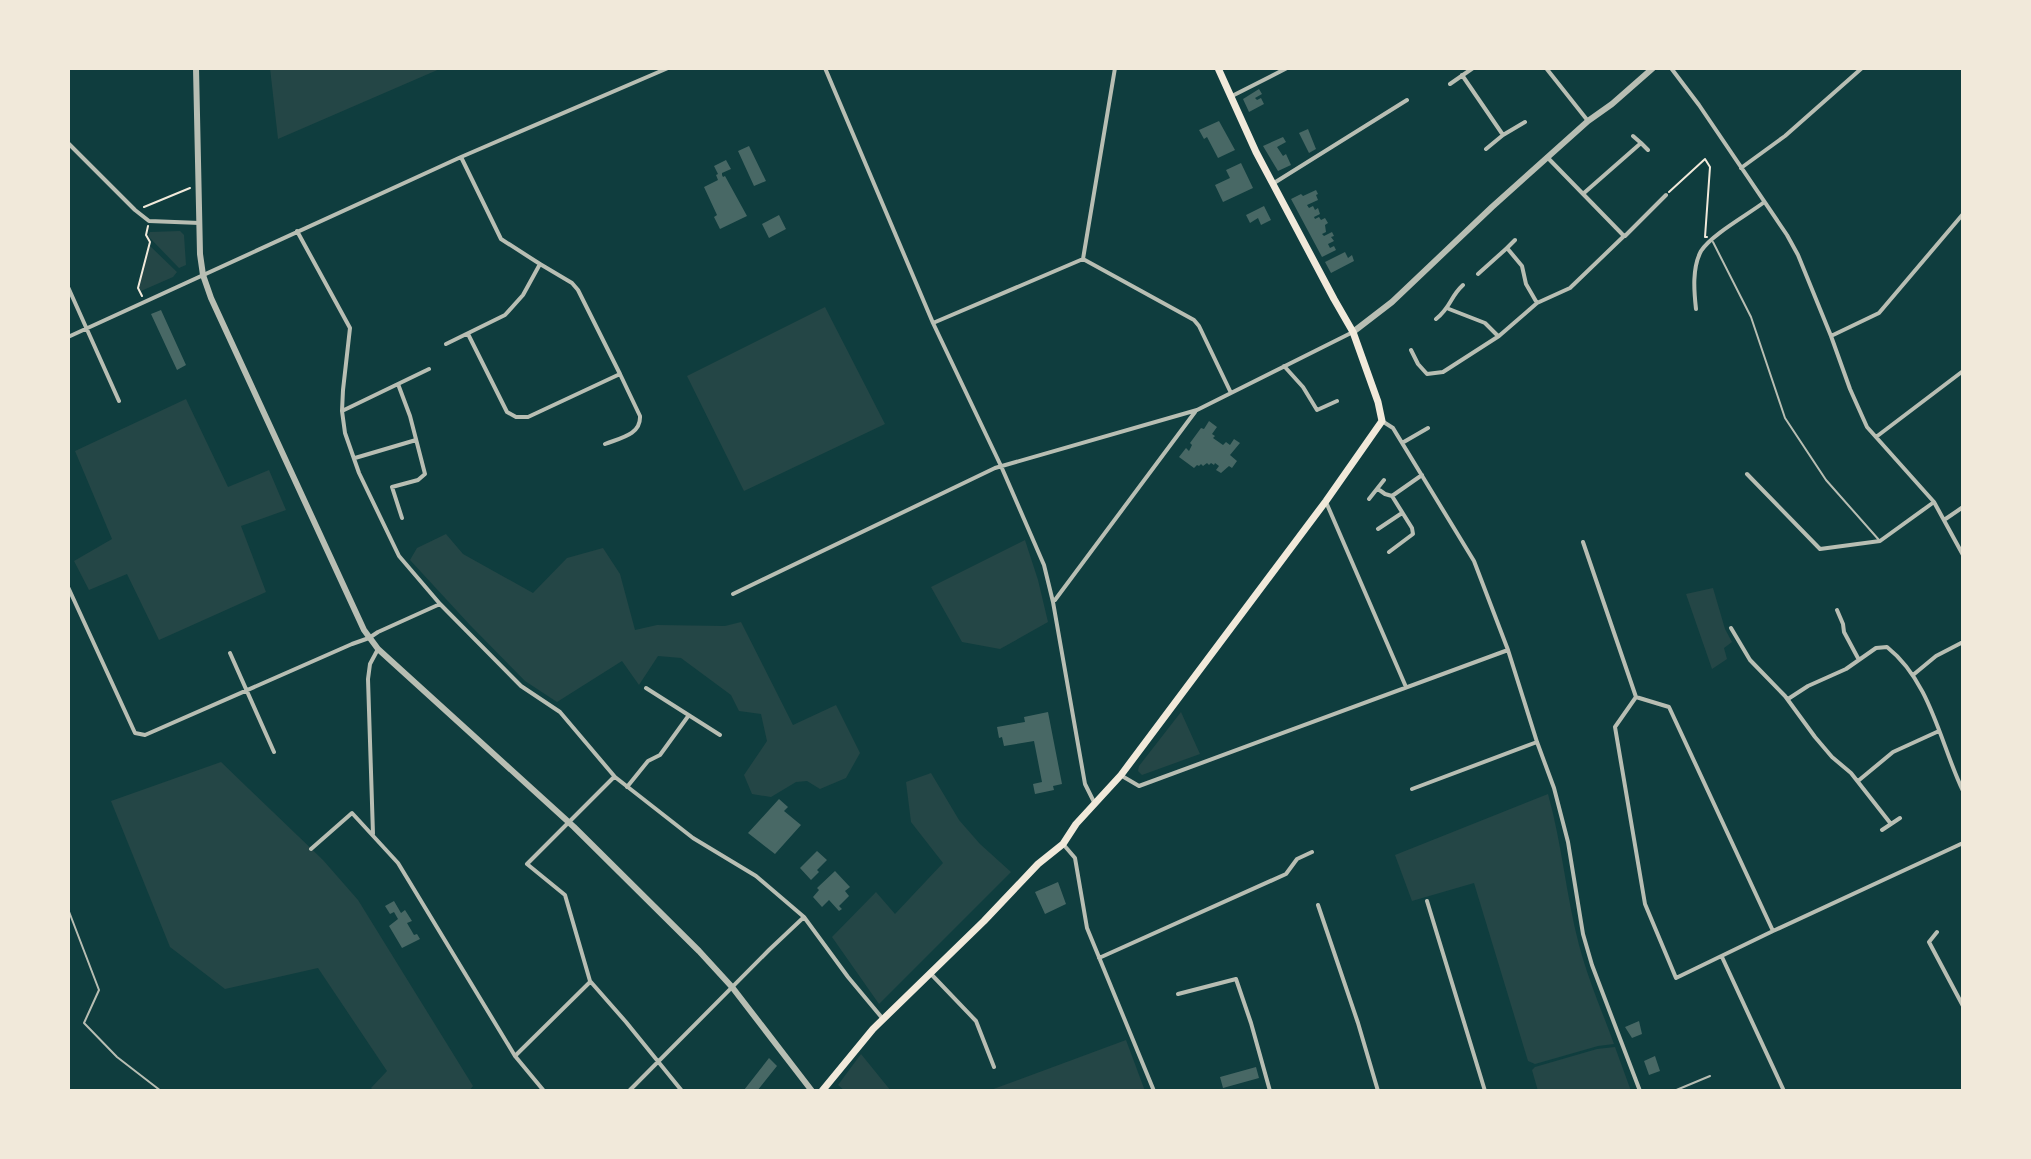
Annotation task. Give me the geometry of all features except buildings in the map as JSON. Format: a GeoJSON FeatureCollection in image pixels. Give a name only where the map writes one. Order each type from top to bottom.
{"type":"FeatureCollection","features":[{"type":"Feature","properties":{"kind":"main road"},"geometry":{"type":"LineString","coordinates":[[822,1091],[865,1037],[1038,864],[1063,844],[1076,824],[1121,775],[1326,501],[1382,421],[1353,332],[1272,184],[1218,68]]}},
{"type":"Feature","properties":{"kind":"street"},"geometry":{"type":"LineString","coordinates":[[196,68],[203,275],[369,638],[626,878],[732,987],[812,1091]]}},
{"type":"Feature","properties":{"kind":"street"},"geometry":{"type":"LineString","coordinates":[[68,337],[461,157],[668,68]]}},
{"type":"Feature","properties":{"kind":"street"},"geometry":{"type":"LineString","coordinates":[[825,68],[933,323],[1044,565],[1085,784],[1095,804]]}},
{"type":"Feature","properties":{"kind":"street"},"geometry":{"type":"LineString","coordinates":[[1083,259],[1115,68]]}},
{"type":"Feature","properties":{"kind":"street"},"geometry":{"type":"LineString","coordinates":[[1230,97],[1287,68]]}},
{"type":"Feature","properties":{"kind":"street"},"geometry":{"type":"LineString","coordinates":[[1450,84],[1473,68]]}},
{"type":"Feature","properties":{"kind":"street"},"geometry":{"type":"LineString","coordinates":[[1546,68],[1588,121]]}},
{"type":"Feature","properties":{"kind":"street"},"geometry":{"type":"LineString","coordinates":[[733,594],[1001,466],[1197,410],[1353,332],[1392,302],[1547,157],[1653,68]]}},
{"type":"Feature","properties":{"kind":"street"},"geometry":{"type":"LineString","coordinates":[[1671,68],[1798,255],[1867,427],[1934,502],[1963,555]]}},
{"type":"Feature","properties":{"kind":"street"},"geometry":{"type":"LineString","coordinates":[[1741,168],[1785,136],[1862,68]]}},
{"type":"Feature","properties":{"kind":"street"},"geometry":{"type":"LineString","coordinates":[[1462,75],[1503,135]]}},
{"type":"Feature","properties":{"kind":"street"},"geometry":{"type":"LineString","coordinates":[[1272,184],[1407,100]]}},
{"type":"Feature","properties":{"kind":"street"},"geometry":{"type":"LineString","coordinates":[[1486,149],[1525,122]]}},
{"type":"Feature","properties":{"kind":"street"},"geometry":{"type":"LineString","coordinates":[[1633,136],[1648,150]]}},
{"type":"Feature","properties":{"kind":"street"},"geometry":{"type":"LineString","coordinates":[[68,143],[149,221],[200,223]]}},
{"type":"Feature","properties":{"kind":"street"},"geometry":{"type":"LineString","coordinates":[[1584,193],[1641,143]]}},
{"type":"Feature","properties":{"kind":"street"},"geometry":{"type":"LineString","coordinates":[[461,157],[501,239],[572,283],[578,290],[640,416],[640,427],[605,444]]}},
{"type":"Feature","properties":{"kind":"street"},"geometry":{"type":"LineString","coordinates":[[1547,157],[1624,236]]}},
{"type":"Feature","properties":{"kind":"street"},"geometry":{"type":"LineString","coordinates":[[1411,350],[1427,374],[1443,372],[1499,336],[1537,303],[1570,288],[1666,195]]}},
{"type":"Feature","properties":{"kind":"street"},"geometry":{"type":"LineString","coordinates":[[1696,309],[1694,285],[1701,251],[1711,240],[1764,203]]}},
{"type":"Feature","properties":{"kind":"street"},"geometry":{"type":"LineString","coordinates":[[1831,336],[1879,313],[1963,214]]}},
{"type":"Feature","properties":{"kind":"street"},"geometry":{"type":"LineString","coordinates":[[297,231],[350,328],[342,411],[345,433],[359,473],[399,556],[440,604],[521,686],[560,712],[615,777],[693,838],[756,876],[804,917],[883,1019]]}},
{"type":"Feature","properties":{"kind":"street"},"geometry":{"type":"LineString","coordinates":[[1478,274],[1515,240]]}},
{"type":"Feature","properties":{"kind":"street"},"geometry":{"type":"LineString","coordinates":[[1507,248],[1522,266],[1526,284],[1537,303]]}},
{"type":"Feature","properties":{"kind":"street"},"geometry":{"type":"LineString","coordinates":[[933,323],[1083,259]]}},
{"type":"Feature","properties":{"kind":"street"},"geometry":{"type":"LineString","coordinates":[[1083,259],[1194,320],[1231,393]]}},
{"type":"Feature","properties":{"kind":"street"},"geometry":{"type":"LineString","coordinates":[[446,344],[505,315],[523,295],[540,264]]}},
{"type":"Feature","properties":{"kind":"street"},"geometry":{"type":"LineString","coordinates":[[1436,319],[1449,309],[1453,294],[1463,285]]}},
{"type":"Feature","properties":{"kind":"street"},"geometry":{"type":"LineString","coordinates":[[68,287],[119,401]]}},
{"type":"Feature","properties":{"kind":"street"},"geometry":{"type":"LineString","coordinates":[[1449,309],[1485,323],[1499,336]]}},
{"type":"Feature","properties":{"kind":"street"},"geometry":{"type":"LineString","coordinates":[[468,334],[507,412],[516,417],[528,417],[620,374]]}},
{"type":"Feature","properties":{"kind":"street"},"geometry":{"type":"LineString","coordinates":[[1284,366],[1303,387],[1317,410],[1337,401]]}},
{"type":"Feature","properties":{"kind":"street"},"geometry":{"type":"LineString","coordinates":[[342,411],[429,369]]}},
{"type":"Feature","properties":{"kind":"street"},"geometry":{"type":"LineString","coordinates":[[1876,437],[1963,371]]}},
{"type":"Feature","properties":{"kind":"street"},"geometry":{"type":"LineString","coordinates":[[398,384],[425,474],[418,480],[392,487],[402,518]]}},
{"type":"Feature","properties":{"kind":"street"},"geometry":{"type":"LineString","coordinates":[[1053,602],[1197,410]]}},
{"type":"Feature","properties":{"kind":"street"},"geometry":{"type":"LineString","coordinates":[[1382,421],[1393,428],[1474,561],[1508,650],[1554,788],[1568,842],[1583,934],[1640,1091]]}},
{"type":"Feature","properties":{"kind":"street"},"geometry":{"type":"LineString","coordinates":[[1402,443],[1428,428]]}},
{"type":"Feature","properties":{"kind":"street"},"geometry":{"type":"LineString","coordinates":[[355,458],[416,440]]}},
{"type":"Feature","properties":{"kind":"street"},"geometry":{"type":"LineString","coordinates":[[1747,474],[1820,549],[1880,541],[1934,502]]}},
{"type":"Feature","properties":{"kind":"street"},"geometry":{"type":"LineString","coordinates":[[1392,496],[1422,475]]}},
{"type":"Feature","properties":{"kind":"street"},"geometry":{"type":"LineString","coordinates":[[1369,499],[1384,480]]}},
{"type":"Feature","properties":{"kind":"street"},"geometry":{"type":"LineString","coordinates":[[1378,489],[1392,496],[1412,528],[1413,534],[1389,552]]}},
{"type":"Feature","properties":{"kind":"street"},"geometry":{"type":"LineString","coordinates":[[1326,501],[1406,687]]}},
{"type":"Feature","properties":{"kind":"street"},"geometry":{"type":"LineString","coordinates":[[1944,520],[1963,507]]}},
{"type":"Feature","properties":{"kind":"street"},"geometry":{"type":"LineString","coordinates":[[1378,529],[1402,513]]}},
{"type":"Feature","properties":{"kind":"street"},"geometry":{"type":"LineString","coordinates":[[1583,542],[1636,697]]}},
{"type":"Feature","properties":{"kind":"street"},"geometry":{"type":"LineString","coordinates":[[68,587],[135,733],[145,735],[440,604]]}},
{"type":"Feature","properties":{"kind":"street"},"geometry":{"type":"LineString","coordinates":[[1837,610],[1844,632],[1859,660]]}},
{"type":"Feature","properties":{"kind":"street"},"geometry":{"type":"LineString","coordinates":[[1731,628],[1750,660],[1772,680],[1832,757],[1858,781],[1891,824]]}},
{"type":"Feature","properties":{"kind":"street"},"geometry":{"type":"LineString","coordinates":[[1913,675],[1936,656],[1963,642]]}},
{"type":"Feature","properties":{"kind":"street"},"geometry":{"type":"LineString","coordinates":[[1788,699],[1846,669],[1876,648],[1887,647],[1913,675],[1930,707],[1963,791]]}},
{"type":"Feature","properties":{"kind":"street"},"geometry":{"type":"LineString","coordinates":[[373,836],[368,679],[370,664],[378,649]]}},
{"type":"Feature","properties":{"kind":"street"},"geometry":{"type":"LineString","coordinates":[[1121,775],[1139,786],[1508,650]]}},
{"type":"Feature","properties":{"kind":"street"},"geometry":{"type":"LineString","coordinates":[[230,653],[274,752]]}},
{"type":"Feature","properties":{"kind":"street"},"geometry":{"type":"LineString","coordinates":[[646,688],[720,735]]}},
{"type":"Feature","properties":{"kind":"street"},"geometry":{"type":"LineString","coordinates":[[1636,697],[1669,707],[1773,931]]}},
{"type":"Feature","properties":{"kind":"street"},"geometry":{"type":"LineString","coordinates":[[1636,697],[1615,727],[1645,904],[1676,978],[1963,843]]}},
{"type":"Feature","properties":{"kind":"street"},"geometry":{"type":"LineString","coordinates":[[627,787],[648,761],[660,755],[689,715]]}},
{"type":"Feature","properties":{"kind":"street"},"geometry":{"type":"LineString","coordinates":[[1858,781],[1893,752],[1939,731]]}},
{"type":"Feature","properties":{"kind":"street"},"geometry":{"type":"LineString","coordinates":[[1412,789],[1537,742]]}},
{"type":"Feature","properties":{"kind":"street"},"geometry":{"type":"LineString","coordinates":[[1954,773],[1963,769]]}},
{"type":"Feature","properties":{"kind":"street"},"geometry":{"type":"LineString","coordinates":[[615,777],[527,864],[565,895],[590,981],[682,1091]]}},
{"type":"Feature","properties":{"kind":"street"},"geometry":{"type":"LineString","coordinates":[[311,849],[352,813],[398,863],[515,1056],[544,1091]]}},
{"type":"Feature","properties":{"kind":"street"},"geometry":{"type":"LineString","coordinates":[[1882,830],[1900,818]]}},
{"type":"Feature","properties":{"kind":"street"},"geometry":{"type":"LineString","coordinates":[[1063,844],[1075,858],[1087,928],[1154,1091]]}},
{"type":"Feature","properties":{"kind":"street"},"geometry":{"type":"LineString","coordinates":[[1099,958],[1286,874],[1297,859],[1312,852]]}},
{"type":"Feature","properties":{"kind":"street"},"geometry":{"type":"LineString","coordinates":[[1427,901],[1485,1091]]}},
{"type":"Feature","properties":{"kind":"street"},"geometry":{"type":"LineString","coordinates":[[1318,905],[1378,1091]]}},
{"type":"Feature","properties":{"kind":"street"},"geometry":{"type":"LineString","coordinates":[[629,1091],[804,917]]}},
{"type":"Feature","properties":{"kind":"street"},"geometry":{"type":"LineString","coordinates":[[1937,932],[1929,942],[1963,1006]]}},
{"type":"Feature","properties":{"kind":"street"},"geometry":{"type":"LineString","coordinates":[[1722,957],[1784,1091]]}},
{"type":"Feature","properties":{"kind":"street"},"geometry":{"type":"LineString","coordinates":[[931,974],[976,1021],[994,1067]]}},
{"type":"Feature","properties":{"kind":"street"},"geometry":{"type":"LineString","coordinates":[[1178,994],[1236,979],[1270,1091]]}},
{"type":"Feature","properties":{"kind":"street"},"geometry":{"type":"LineString","coordinates":[[515,1056],[590,981]]}},
{"type":"Feature","properties":{"kind":"lane"},"geometry":{"type":"LineString","coordinates":[[1711,240],[1751,317],[1785,418],[1826,480],[1880,541]]}},
{"type":"Feature","properties":{"kind":"lane"},"geometry":{"type":"LineString","coordinates":[[68,909],[99,990],[84,1023],[117,1057],[161,1091]]}},
{"type":"Feature","properties":{"kind":"lane"},"geometry":{"type":"LineString","coordinates":[[1674,1091],[1710,1076]]}},
{"type":"Feature","properties":{"kind":"path"},"geometry":{"type":"LineString","coordinates":[[1666,195],[1705,159],[1710,167],[1705,237],[1711,240]]}},
{"type":"Feature","properties":{"kind":"path"},"geometry":{"type":"LineString","coordinates":[[135,210],[199,185]]}},
{"type":"Feature","properties":{"kind":"path"},"geometry":{"type":"LineString","coordinates":[[144,301],[138,288],[150,242],[146,235],[149,221]]}},
{"type":"Feature","properties":{"kind":"shaded area"},"geometry":{"type":"Polygon","coordinates":[[[270,68],[442,68],[278,139],[270,68]]]}},
{"type":"Feature","properties":{"kind":"shaded area"},"geometry":{"type":"Polygon","coordinates":[[[180,231],[184,235],[186,265],[179,268],[148,236],[150,232],[180,231]]]}},
{"type":"Feature","properties":{"kind":"shaded area"},"geometry":{"type":"Polygon","coordinates":[[[150,246],[177,272],[173,277],[141,291],[139,287],[150,246]]]}},
{"type":"Feature","properties":{"kind":"shaded area"},"geometry":{"type":"Polygon","coordinates":[[[825,307],[885,424],[744,491],[687,376],[825,307]]]}},
{"type":"Feature","properties":{"kind":"shaded area"},"geometry":{"type":"Polygon","coordinates":[[[186,399],[228,487],[269,470],[286,510],[241,526],[266,592],[159,640],[127,574],[89,590],[74,561],[112,539],[75,451],[186,399]]]}},
{"type":"Feature","properties":{"kind":"shaded area"},"geometry":{"type":"Polygon","coordinates":[[[446,534],[463,554],[533,593],[567,558],[603,548],[620,574],[635,630],[657,625],[725,626],[741,622],[793,725],[836,705],[860,753],[846,778],[820,789],[807,781],[796,782],[771,797],[752,794],[744,775],[767,741],[761,714],[739,711],[731,695],[681,658],[658,656],[639,685],[622,661],[557,702],[525,681],[410,560],[417,548],[446,534]]]}},
{"type":"Feature","properties":{"kind":"shaded area"},"geometry":{"type":"Polygon","coordinates":[[[1025,540],[1048,622],[1000,649],[962,642],[931,587],[1025,540]]]}},
{"type":"Feature","properties":{"kind":"shaded area"},"geometry":{"type":"Polygon","coordinates":[[[1713,588],[1732,642],[1724,648],[1727,659],[1712,669],[1686,594],[1713,588]]]}},
{"type":"Feature","properties":{"kind":"shaded area"},"geometry":{"type":"Polygon","coordinates":[[[1181,712],[1200,754],[1142,775],[1138,771],[1139,766],[1181,712]]]}},
{"type":"Feature","properties":{"kind":"shaded area"},"geometry":{"type":"Polygon","coordinates":[[[221,762],[323,860],[358,900],[473,1086],[469,1091],[374,1091],[371,1088],[387,1071],[318,968],[225,989],[170,947],[111,801],[221,762]]]}},
{"type":"Feature","properties":{"kind":"shaded area"},"geometry":{"type":"Polygon","coordinates":[[[931,773],[959,820],[1011,872],[879,1004],[832,937],[876,892],[895,914],[943,863],[911,822],[906,782],[931,773]]]}},
{"type":"Feature","properties":{"kind":"shaded area"},"geometry":{"type":"Polygon","coordinates":[[[1548,794],[1579,945],[1614,1044],[1535,1064],[1528,1061],[1474,883],[1412,901],[1395,855],[1548,794]]]}},
{"type":"Feature","properties":{"kind":"shaded area"},"geometry":{"type":"Polygon","coordinates":[[[1126,1040],[1145,1091],[988,1091],[1126,1040]]]}},
{"type":"Feature","properties":{"kind":"shaded area"},"geometry":{"type":"Polygon","coordinates":[[[1615,1047],[1631,1091],[1538,1091],[1532,1070],[1535,1067],[1597,1049],[1615,1047]]]}},
{"type":"Feature","properties":{"kind":"shaded area"},"geometry":{"type":"Polygon","coordinates":[[[861,1054],[891,1091],[845,1091],[838,1085],[861,1054]]]}}]}
